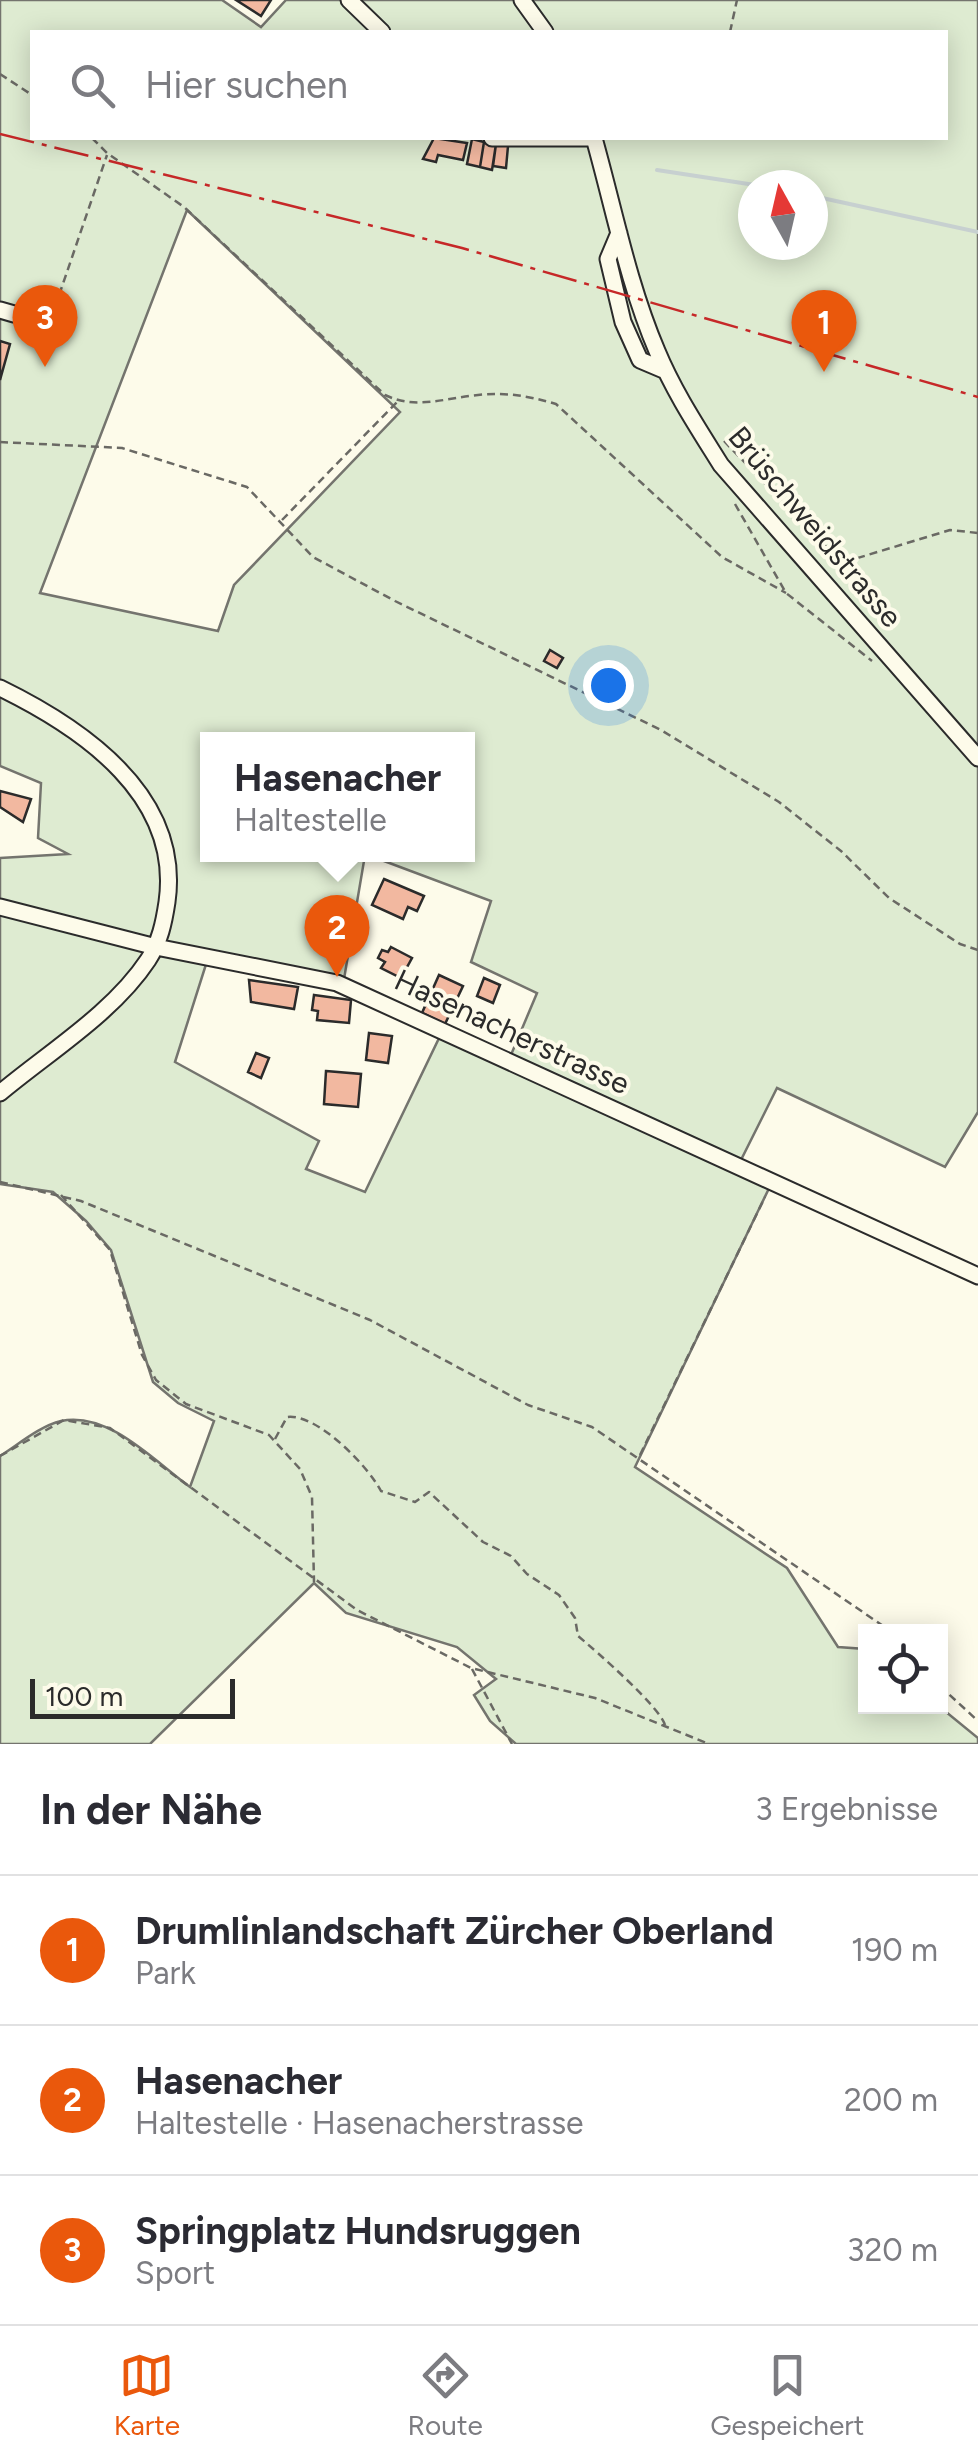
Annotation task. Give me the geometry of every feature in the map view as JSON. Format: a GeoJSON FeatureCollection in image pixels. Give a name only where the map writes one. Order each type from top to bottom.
{"type":"FeatureCollection","features":[{"type":"Feature","properties":{"kind":"street"},"geometry":{"type":"LineString","coordinates":[[349,0],[380,30]]}},
{"type":"Feature","properties":{"kind":"street"},"geometry":{"type":"LineString","coordinates":[[522,0],[544,30]]}},
{"type":"Feature","properties":{"kind":"street","name":"Brüschweidstrasse"},"geometry":{"type":"LineString","coordinates":[[595,140],[640,306],[666,371],[694,423],[721,465],[978,758]]}},
{"type":"Feature","properties":{"kind":"street"},"geometry":{"type":"LineString","coordinates":[[0,688],[78,732],[119,769],[148,805],[169,858],[164,922],[156,947],[114,999],[0,1093]]}},
{"type":"Feature","properties":{"kind":"street","name":"Hasenacherstrasse"},"geometry":{"type":"LineString","coordinates":[[0,907],[156,947],[320,979],[354,990],[978,1276]]}},
{"type":"Feature","properties":{"kind":"path"},"geometry":{"type":"LineString","coordinates":[[730,30],[737,0]]}},
{"type":"Feature","properties":{"kind":"path"},"geometry":{"type":"LineString","coordinates":[[0,74],[30,95]]}},
{"type":"Feature","properties":{"kind":"path"},"geometry":{"type":"LineString","coordinates":[[94,140],[107,154],[184,207],[385,395],[398,402],[524,394],[556,404],[722,557],[786,593],[882,669],[905,676]]}},
{"type":"Feature","properties":{"kind":"path"},"geometry":{"type":"LineString","coordinates":[[7,312],[35,306],[55,308],[107,154]]}},
{"type":"Feature","properties":{"kind":"path"},"geometry":{"type":"LineString","coordinates":[[281,521],[398,402]]}},
{"type":"Feature","properties":{"kind":"path"},"geometry":{"type":"LineString","coordinates":[[694,423],[727,443],[830,551],[851,560],[950,530],[978,532]]}},
{"type":"Feature","properties":{"kind":"path"},"geometry":{"type":"LineString","coordinates":[[0,442],[99,444],[247,487],[314,556],[395,602],[661,730],[779,802],[841,852],[889,898],[960,944],[978,950]]}},
{"type":"Feature","properties":{"kind":"path"},"geometry":{"type":"LineString","coordinates":[[732,494],[786,593]]}},
{"type":"Feature","properties":{"kind":"path"},"geometry":{"type":"LineString","coordinates":[[0,1182],[60,1194],[370,1320],[528,1404],[592,1427],[880,1624]]}},
{"type":"Feature","properties":{"kind":"path"},"geometry":{"type":"LineString","coordinates":[[640,1457],[772,1182]]}},
{"type":"Feature","properties":{"kind":"path"},"geometry":{"type":"LineString","coordinates":[[60,1194],[110,1250],[142,1355],[156,1380],[186,1404],[275,1440],[300,1469],[312,1497],[314,1582]]}},
{"type":"Feature","properties":{"kind":"path"},"geometry":{"type":"LineString","coordinates":[[275,1440],[287,1417],[314,1421],[368,1465],[382,1491],[415,1502],[429,1492],[439,1498],[483,1542],[511,1556],[527,1574],[559,1595],[571,1609],[578,1636],[618,1670],[626,1683],[662,1716],[665,1726]]}},
{"type":"Feature","properties":{"kind":"path"},"geometry":{"type":"LineString","coordinates":[[0,1456],[64,1420],[110,1428],[314,1582],[471,1668],[595,1698],[709,1744]]}},
{"type":"Feature","properties":{"kind":"path"},"geometry":{"type":"LineString","coordinates":[[471,1668],[512,1744]]}},
{"type":"Feature","properties":{"kind":"path"},"geometry":{"type":"LineString","coordinates":[[948,1693],[978,1721]]}},
{"type":"Feature","properties":{"kind":"green space"},"geometry":{"type":"Polygon","coordinates":[[[0,0],[222,0],[261,27],[286,0],[978,0],[978,1112],[945,1167],[777,1088],[738,1166],[772,1182],[635,1467],[787,1568],[838,1647],[858,1648],[858,1714],[948,1714],[978,1738],[978,1744],[516,1744],[490,1721],[474,1695],[496,1679],[457,1647],[346,1613],[314,1583],[150,1744],[0,1744],[0,1456],[45,1427],[79,1420],[114,1431],[190,1487],[214,1421],[178,1403],[153,1382],[111,1250],[86,1221],[53,1192],[0,1184],[0,858],[68,854],[38,838],[41,783],[0,766],[0,0]],[[187,210],[40,593],[218,631],[234,585],[400,412],[187,210]],[[200,732],[200,862],[364,862],[344,979],[208,958],[175,1062],[319,1141],[306,1169],[365,1192],[442,1032],[508,1062],[537,993],[471,962],[491,901],[387,862],[475,862],[475,732],[200,732]]]}},
{"type":"Feature","properties":{"kind":"building"},"geometry":{"type":"Polygon","coordinates":[[[236,0],[271,0],[261,16],[236,0]]]}},
{"type":"Feature","properties":{"kind":"building"},"geometry":{"type":"Polygon","coordinates":[[[433,140],[467,143],[463,160],[438,155],[436,162],[423,159],[433,140]]]}},
{"type":"Feature","properties":{"kind":"building"},"geometry":{"type":"Polygon","coordinates":[[[472,140],[484,142],[480,167],[467,164],[472,140]]]}},
{"type":"Feature","properties":{"kind":"building"},"geometry":{"type":"Polygon","coordinates":[[[484,142],[496,144],[492,170],[480,167],[484,142]]]}},
{"type":"Feature","properties":{"kind":"building"},"geometry":{"type":"Polygon","coordinates":[[[496,144],[508,146],[506,168],[493,166],[496,144]]]}},
{"type":"Feature","properties":{"kind":"building"},"geometry":{"type":"Polygon","coordinates":[[[0,341],[10,344],[0,380],[0,341]]]}},
{"type":"Feature","properties":{"kind":"building"},"geometry":{"type":"Polygon","coordinates":[[[550,650],[563,658],[557,668],[544,661],[550,650]]]}},
{"type":"Feature","properties":{"kind":"building"},"geometry":{"type":"Polygon","coordinates":[[[0,791],[31,799],[23,822],[0,807],[0,791]]]}},
{"type":"Feature","properties":{"kind":"building"},"geometry":{"type":"Polygon","coordinates":[[[384,879],[424,896],[417,911],[408,907],[403,919],[372,905],[384,879]]]}},
{"type":"Feature","properties":{"kind":"building"},"geometry":{"type":"Polygon","coordinates":[[[391,947],[412,958],[401,978],[381,968],[385,962],[378,958],[382,950],[388,952],[391,947]]]}},
{"type":"Feature","properties":{"kind":"building"},"geometry":{"type":"Polygon","coordinates":[[[439,975],[463,986],[445,1024],[422,1013],[439,975]]]}},
{"type":"Feature","properties":{"kind":"building"},"geometry":{"type":"Polygon","coordinates":[[[484,978],[500,985],[493,1003],[477,996],[484,978]]]}},
{"type":"Feature","properties":{"kind":"building"},"geometry":{"type":"Polygon","coordinates":[[[249,980],[298,987],[294,1009],[251,1002],[249,980]]]}},
{"type":"Feature","properties":{"kind":"building"},"geometry":{"type":"Polygon","coordinates":[[[314,995],[351,1000],[349,1023],[317,1020],[318,1011],[312,1010],[314,995]]]}},
{"type":"Feature","properties":{"kind":"building"},"geometry":{"type":"Polygon","coordinates":[[[369,1033],[392,1036],[388,1063],[366,1060],[369,1033]]]}},
{"type":"Feature","properties":{"kind":"building"},"geometry":{"type":"Polygon","coordinates":[[[256,1053],[269,1058],[261,1078],[248,1072],[256,1053]]]}},
{"type":"Feature","properties":{"kind":"building"},"geometry":{"type":"Polygon","coordinates":[[[326,1071],[361,1074],[358,1107],[324,1104],[326,1071]]]}},
{"type":"Feature","properties":{"kind":"waterway"},"geometry":{"type":"LineString","coordinates":[[657,170],[738,182]]}},
{"type":"Feature","properties":{"kind":"waterway"},"geometry":{"type":"LineString","coordinates":[[828,199],[978,232]]}},
{"type":"Feature","properties":{"kind":"power"},"geometry":{"type":"LineString","coordinates":[[0,134],[462,248],[978,397]]}},
{"type":"Feature","properties":{"kind":"place","name":"Springplatz Hundsruggen"},"geometry":{"type":"Point","coordinates":[45,367]}},
{"type":"Feature","properties":{"kind":"place","name":"Drumlinlandschaft Zürcher Oberland"},"geometry":{"type":"Point","coordinates":[824,372]}},
{"type":"Feature","properties":{"kind":"place","name":"Hasenacher"},"geometry":{"type":"Point","coordinates":[337,977]}}]}
